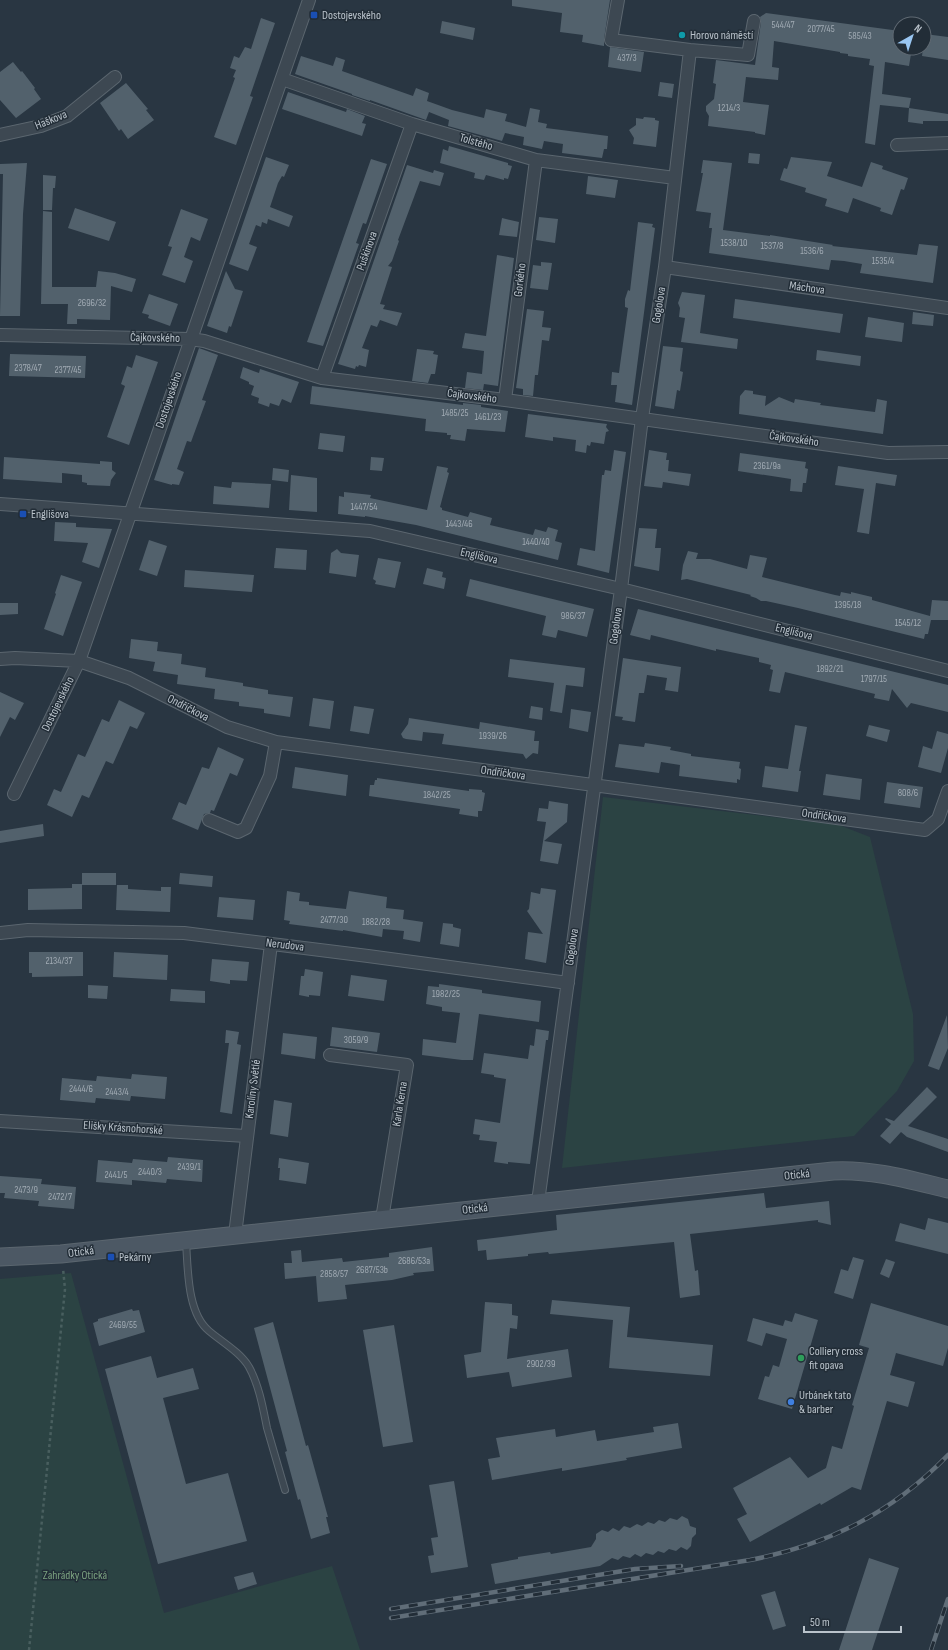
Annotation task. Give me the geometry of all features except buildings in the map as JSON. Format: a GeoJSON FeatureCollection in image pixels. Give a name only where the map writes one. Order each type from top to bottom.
{"type":"FeatureCollection","features":[{"type":"Feature","properties":{"kind":"street","name":"Dostojevského"},"geometry":{"type":"LineString","coordinates":[[14,794],[79,661],[309,0]]}},
{"type":"Feature","properties":{"kind":"street"},"geometry":{"type":"LineString","coordinates":[[618,0],[611,40],[690,50],[748,55],[754,21]]}},
{"type":"Feature","properties":{"kind":"street","name":"Gogolova"},"geometry":{"type":"LineString","coordinates":[[538,1202],[621,589],[642,418],[665,267],[690,50]]}},
{"type":"Feature","properties":{"kind":"street","name":"Haškova"},"geometry":{"type":"LineString","coordinates":[[0,134],[41,126],[67,116],[115,77]]}},
{"type":"Feature","properties":{"kind":"street","name":"Tolstého"},"geometry":{"type":"LineString","coordinates":[[282,79],[412,124],[536,160],[675,178]]}},
{"type":"Feature","properties":{"kind":"street","name":"Puškinova"},"geometry":{"type":"LineString","coordinates":[[322,378],[412,124]]}},
{"type":"Feature","properties":{"kind":"street"},"geometry":{"type":"LineString","coordinates":[[897,145],[948,143]]}},
{"type":"Feature","properties":{"kind":"street","name":"Gorkého"},"geometry":{"type":"LineString","coordinates":[[505,400],[536,160]]}},
{"type":"Feature","properties":{"kind":"street","name":"Máchova"},"geometry":{"type":"LineString","coordinates":[[665,267],[948,308]]}},
{"type":"Feature","properties":{"kind":"street","name":"Čajkovského"},"geometry":{"type":"LineString","coordinates":[[0,335],[190,339],[204,341],[322,378],[642,418],[888,453],[948,452]]}},
{"type":"Feature","properties":{"kind":"street","name":"Englišova"},"geometry":{"type":"LineString","coordinates":[[0,504],[370,531],[621,589],[948,671]]}},
{"type":"Feature","properties":{"kind":"street","name":"Ondříčkova"},"geometry":{"type":"LineString","coordinates":[[0,659],[15,658],[79,661],[129,678],[227,727],[276,742],[924,830],[938,819],[948,791]]}},
{"type":"Feature","properties":{"kind":"street"},"geometry":{"type":"LineString","coordinates":[[209,820],[238,832],[246,828],[270,776],[276,742]]}},
{"type":"Feature","properties":{"kind":"street","name":"Nerudova"},"geometry":{"type":"LineString","coordinates":[[0,932],[28,930],[184,933],[568,983]]}},
{"type":"Feature","properties":{"kind":"street","name":"Karolíny Světlé"},"geometry":{"type":"LineString","coordinates":[[234,1235],[272,944]]}},
{"type":"Feature","properties":{"kind":"street","name":"Karla Kerna"},"geometry":{"type":"LineString","coordinates":[[330,1055],[407,1065],[382,1219]]}},
{"type":"Feature","properties":{"kind":"street","name":"Elišky Krásnohorské"},"geometry":{"type":"LineString","coordinates":[[0,1120],[246,1136]]}},
{"type":"Feature","properties":{"kind":"street","name":"Otická"},"geometry":{"type":"LineString","coordinates":[[0,1256],[61,1254],[810,1173],[852,1170],[890,1175],[948,1189]]}},
{"type":"Feature","properties":{"kind":"lane"},"geometry":{"type":"LineString","coordinates":[[186,1240],[190,1288],[195,1311],[200,1322],[209,1331],[222,1340],[249,1367],[258,1390],[285,1490]]}},
{"type":"Feature","properties":{"kind":"path"},"geometry":{"type":"LineString","coordinates":[[29,1650],[65,1290],[61,1254]]}},
{"type":"Feature","properties":{"kind":"green space"},"geometry":{"type":"Polygon","coordinates":[[[603,797],[839,825],[870,837],[913,1014],[914,1061],[897,1091],[854,1136],[562,1168],[603,797]]]}},
{"type":"Feature","properties":{"kind":"green space","name":"Zahrádky Otická"},"geometry":{"type":"Polygon","coordinates":[[[71,1273],[164,1613],[332,1566],[360,1650],[0,1650],[0,1279],[71,1273]]]}},
{"type":"Feature","properties":{"kind":"railway"},"geometry":{"type":"LineString","coordinates":[[391,1618],[750,1560],[779,1554],[832,1535],[857,1524],[881,1510],[927,1476],[948,1455]]}},
{"type":"Feature","properties":{"kind":"railway"},"geometry":{"type":"LineString","coordinates":[[391,1609],[635,1569],[681,1566]]}},
{"type":"Feature","properties":{"kind":"railway"},"geometry":{"type":"LineString","coordinates":[[931,1650],[948,1599]]}},
{"type":"Feature","properties":{"kind":"place","name":"Dostojevského"},"geometry":{"type":"Point","coordinates":[314,15]}},
{"type":"Feature","properties":{"kind":"place","name":"Horovo náměstí"},"geometry":{"type":"Point","coordinates":[682,35]}},
{"type":"Feature","properties":{"kind":"place","name":"Englišova"},"geometry":{"type":"Point","coordinates":[23,514]}},
{"type":"Feature","properties":{"kind":"place","name":"Pekárny"},"geometry":{"type":"Point","coordinates":[111,1257]}},
{"type":"Feature","properties":{"kind":"place","name":"Colliery cross fit opava"},"geometry":{"type":"Point","coordinates":[801,1358]}},
{"type":"Feature","properties":{"kind":"place","name":"Urbánek tato & barber"},"geometry":{"type":"Point","coordinates":[791,1402]}}]}
